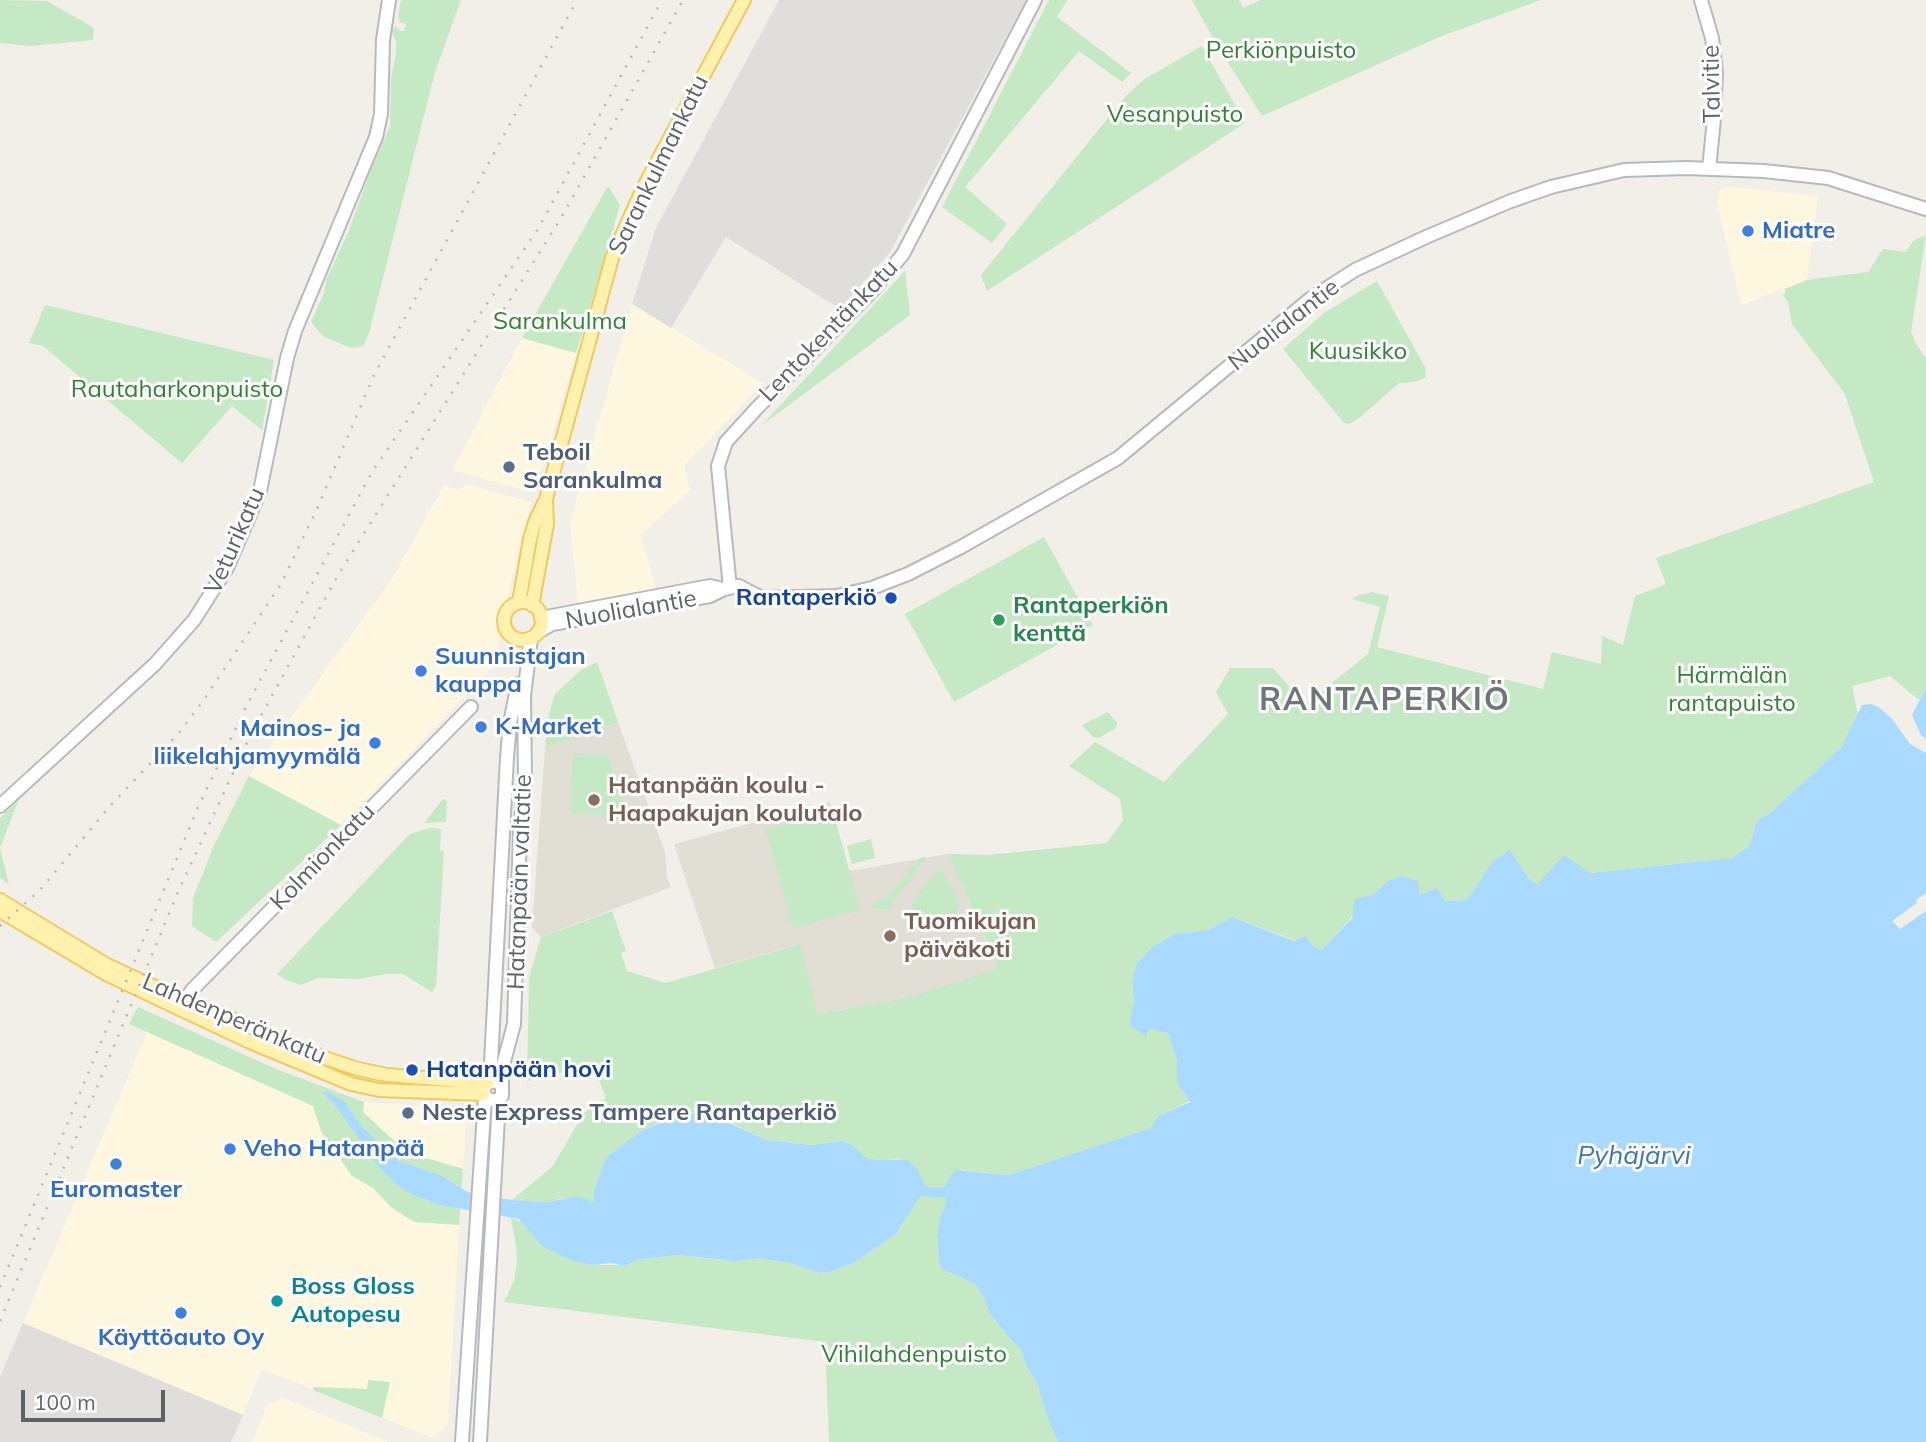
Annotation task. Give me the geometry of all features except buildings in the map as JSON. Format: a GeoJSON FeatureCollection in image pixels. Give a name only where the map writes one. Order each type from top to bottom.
{"type":"FeatureCollection","features":[{"type":"Feature","properties":{"kind":"main road","name":"Sarankulmankatu"},"geometry":{"type":"LineString","coordinates":[[526,603],[530,539],[546,499],[606,278],[624,228],[655,164],[744,0]]}},
{"type":"Feature","properties":{"kind":"main road"},"geometry":{"type":"LineString","coordinates":[[526,603],[541,618],[531,636],[509,634],[504,622],[508,609],[526,603]]}},
{"type":"Feature","properties":{"kind":"main road","name":"Lahdenperänkatu"},"geometry":{"type":"LineString","coordinates":[[0,900],[107,965],[272,1052],[351,1084],[379,1090],[489,1085]]}},
{"type":"Feature","properties":{"kind":"main road","name":"Lahdenperänkatu"},"geometry":{"type":"LineString","coordinates":[[0,911],[108,975],[358,1069],[387,1075],[471,1081],[489,1085]]}},
{"type":"Feature","properties":{"kind":"street","name":"Veturikatu"},"geometry":{"type":"LineString","coordinates":[[0,806],[156,663],[194,620],[227,568],[260,491],[295,331],[376,137],[381,114],[383,40],[389,0]]}},
{"type":"Feature","properties":{"kind":"street","name":"Lentokentänkatu"},"geometry":{"type":"LineString","coordinates":[[731,588],[718,466],[726,442],[874,289],[903,254],[1035,0]]}},
{"type":"Feature","properties":{"kind":"street","name":"Talvitie"},"geometry":{"type":"LineString","coordinates":[[1701,0],[1712,38],[1716,73],[1709,169]]}},
{"type":"Feature","properties":{"kind":"street","name":"Nuolialantie"},"geometry":{"type":"LineString","coordinates":[[541,618],[550,614],[710,586],[731,588],[762,598],[824,597],[890,582],[961,547],[1118,458],[1310,299],[1355,270],[1466,220],[1562,184],[1625,170],[1709,169],[1816,175],[1860,186],[1926,209]]}},
{"type":"Feature","properties":{"kind":"street","name":"Nuolialantie"},"geometry":{"type":"LineString","coordinates":[[531,636],[552,624],[710,596],[731,588]]}},
{"type":"Feature","properties":{"kind":"street","name":"Hatanpään valtatie"},"geometry":{"type":"LineString","coordinates":[[462,1442],[489,1085],[508,744],[519,681],[531,636]]}},
{"type":"Feature","properties":{"kind":"street","name":"Hatanpään valtatie"},"geometry":{"type":"LineString","coordinates":[[489,1085],[502,1069],[514,1024],[520,831],[525,779],[524,696],[531,636]]}},
{"type":"Feature","properties":{"kind":"street","name":"Kolmionkatu"},"geometry":{"type":"LineString","coordinates":[[183,1005],[198,985],[471,707]]}},
{"type":"Feature","properties":{"kind":"street"},"geometry":{"type":"LineString","coordinates":[[480,1442],[499,1099],[492,1101],[489,1085]]}},
{"type":"Feature","properties":{"kind":"shaded area"},"geometry":{"type":"Polygon","coordinates":[[[779,0],[1026,0],[890,252],[840,309],[726,237],[671,328],[632,304],[656,228],[779,0]]]}},
{"type":"Feature","properties":{"kind":"shaded area"},"geometry":{"type":"Polygon","coordinates":[[[1730,187],[1818,196],[1807,280],[1741,305],[1717,202],[1719,191],[1730,187]]]}},
{"type":"Feature","properties":{"kind":"shaded area"},"geometry":{"type":"Polygon","coordinates":[[[632,304],[763,383],[684,466],[690,490],[641,535],[656,589],[578,605],[570,523],[632,304]]]}},
{"type":"Feature","properties":{"kind":"shaded area"},"geometry":{"type":"Polygon","coordinates":[[[522,338],[576,353],[535,493],[452,470],[522,338]]]}},
{"type":"Feature","properties":{"kind":"shaded area"},"geometry":{"type":"Polygon","coordinates":[[[465,484],[531,502],[504,613],[495,665],[341,825],[249,776],[393,577],[444,485],[460,490],[465,484]]]}},
{"type":"Feature","properties":{"kind":"shaded area","name":"Hatanpään koulu - Haapakujan koulutalo"},"geometry":{"type":"Polygon","coordinates":[[[618,722],[665,852],[667,877],[671,887],[541,937],[532,927],[545,748],[618,722]]]}},
{"type":"Feature","properties":{"kind":"shaded area"},"geometry":{"type":"Polygon","coordinates":[[[830,802],[849,871],[948,854],[996,962],[994,971],[905,998],[818,1014],[799,944],[715,968],[674,844],[830,802]]]}},
{"type":"Feature","properties":{"kind":"shaded area"},"geometry":{"type":"Polygon","coordinates":[[[147,1032],[313,1106],[321,1131],[352,1176],[373,1188],[391,1207],[415,1222],[459,1225],[448,1423],[433,1438],[262,1369],[243,1415],[23,1323],[147,1032]]]}},
{"type":"Feature","properties":{"kind":"shaded area"},"geometry":{"type":"Polygon","coordinates":[[[364,1102],[451,1108],[466,1123],[463,1169],[406,1152],[363,1112],[364,1102]]]}},
{"type":"Feature","properties":{"kind":"shaded area"},"geometry":{"type":"Polygon","coordinates":[[[23,1323],[243,1415],[231,1442],[0,1442],[0,1377],[23,1323]]]}},
{"type":"Feature","properties":{"kind":"shaded area"},"geometry":{"type":"Polygon","coordinates":[[[283,1398],[388,1442],[252,1442],[267,1405],[283,1398]]]}},
{"type":"Feature","properties":{"kind":"green space"},"geometry":{"type":"Polygon","coordinates":[[[0,0],[47,1],[94,28],[93,40],[31,46],[0,43],[0,0]]]}},
{"type":"Feature","properties":{"kind":"green space"},"geometry":{"type":"Polygon","coordinates":[[[401,0],[461,0],[435,72],[369,333],[363,346],[351,348],[324,337],[311,322],[390,126],[391,78],[396,53],[396,41],[391,30],[397,26],[400,31],[404,31],[406,24],[400,22],[398,16],[401,0]]]}},
{"type":"Feature","properties":{"kind":"green space"},"geometry":{"type":"Polygon","coordinates":[[[1049,0],[1067,0],[1057,17],[1131,73],[1122,82],[1079,51],[965,187],[1007,224],[992,243],[942,207],[1049,0]]]}},
{"type":"Feature","properties":{"kind":"green space","name":"Perkiönpuisto"},"geometry":{"type":"Polygon","coordinates":[[[1192,0],[1239,0],[1243,8],[1260,0],[1541,0],[1439,37],[1262,116],[1192,0]]]}},
{"type":"Feature","properties":{"kind":"green space","name":"Vesanpuisto"},"geometry":{"type":"Polygon","coordinates":[[[1202,46],[1245,123],[987,291],[981,275],[1125,97],[1143,80],[1202,46]]]}},
{"type":"Feature","properties":{"kind":"green space","name":"Sarankulma"},"geometry":{"type":"Polygon","coordinates":[[[608,186],[620,205],[576,353],[522,338],[608,186]]]}},
{"type":"Feature","properties":{"kind":"green space","name":"Härmälän rantapuisto"},"geometry":{"type":"Polygon","coordinates":[[[1926,235],[1911,332],[1926,358],[1926,688],[1919,700],[1890,676],[1852,686],[1858,715],[1841,748],[1772,811],[1757,821],[1749,846],[1732,858],[1590,873],[1537,886],[1529,879],[1492,862],[1467,900],[1445,901],[1419,895],[1388,881],[1321,950],[1232,917],[1208,930],[1174,934],[1150,949],[1136,965],[1132,982],[1134,1001],[1130,1024],[1146,1036],[1149,1027],[1169,1034],[1177,1062],[1177,1082],[1190,1101],[1158,1116],[1152,1128],[1009,1175],[963,1170],[951,1174],[944,1188],[946,1204],[937,1236],[939,1263],[951,1273],[975,1284],[991,1316],[1022,1352],[1027,1368],[1037,1382],[1058,1442],[829,1442],[825,1342],[504,1302],[514,1281],[517,1261],[511,1218],[524,1222],[543,1247],[573,1261],[593,1265],[629,1265],[637,1260],[677,1255],[721,1260],[759,1258],[790,1263],[821,1273],[855,1262],[895,1235],[921,1196],[900,1159],[868,1159],[841,1141],[812,1145],[767,1140],[727,1121],[691,1112],[677,1115],[641,1131],[610,1154],[605,1159],[594,1191],[593,1204],[565,1198],[547,1202],[512,1200],[552,1167],[584,1113],[606,1098],[593,1064],[527,1081],[529,977],[541,937],[612,911],[626,951],[621,953],[627,971],[666,983],[800,944],[818,1014],[905,998],[994,970],[996,961],[948,854],[989,855],[1107,843],[1123,820],[1120,799],[1069,766],[1095,742],[1164,782],[1228,714],[1216,692],[1230,668],[1273,668],[1305,705],[1368,654],[1380,607],[1352,599],[1359,595],[1372,592],[1389,596],[1377,647],[1543,689],[1552,652],[1601,664],[1602,636],[1623,645],[1635,596],[1666,584],[1656,558],[1874,482],[1845,394],[1792,324],[1788,302],[1783,295],[1786,293],[1785,289],[1807,280],[1868,272],[1883,249],[1906,252],[1913,241],[1926,235]]]}},
{"type":"Feature","properties":{"kind":"green space"},"geometry":{"type":"Polygon","coordinates":[[[905,271],[910,315],[762,425],[905,271]]]}},
{"type":"Feature","properties":{"kind":"green space","name":"Kuusikko"},"geometry":{"type":"Polygon","coordinates":[[[1377,281],[1425,367],[1426,377],[1415,382],[1399,383],[1359,418],[1349,424],[1344,423],[1283,349],[1324,313],[1377,281]]]}},
{"type":"Feature","properties":{"kind":"green space","name":"Rautaharkonpuisto"},"geometry":{"type":"Polygon","coordinates":[[[45,305],[274,360],[262,430],[232,406],[182,463],[43,346],[29,343],[45,305]]]}},
{"type":"Feature","properties":{"kind":"green space","name":"Rantaperkiön kenttä"},"geometry":{"type":"Polygon","coordinates":[[[1044,537],[1093,625],[954,702],[905,614],[1044,537]]]}},
{"type":"Feature","properties":{"kind":"green space"},"geometry":{"type":"Polygon","coordinates":[[[597,662],[618,722],[545,748],[549,714],[555,694],[581,670],[597,662]]]}},
{"type":"Feature","properties":{"kind":"green space"},"geometry":{"type":"Polygon","coordinates":[[[1108,712],[1117,723],[1116,728],[1099,738],[1093,737],[1082,725],[1108,712]]]}},
{"type":"Feature","properties":{"kind":"green space"},"geometry":{"type":"Polygon","coordinates":[[[574,753],[607,754],[628,817],[570,813],[574,753]]]}},
{"type":"Feature","properties":{"kind":"green space"},"geometry":{"type":"Polygon","coordinates":[[[249,776],[341,825],[216,942],[192,926],[193,898],[214,845],[249,776]]]}},
{"type":"Feature","properties":{"kind":"green space"},"geometry":{"type":"Polygon","coordinates":[[[443,799],[447,801],[446,822],[424,823],[443,799]]]}},
{"type":"Feature","properties":{"kind":"green space"},"geometry":{"type":"Polygon","coordinates":[[[18,801],[0,848],[0,818],[18,801]]]}},
{"type":"Feature","properties":{"kind":"green space"},"geometry":{"type":"Polygon","coordinates":[[[833,811],[860,910],[793,928],[766,830],[833,811]]]}},
{"type":"Feature","properties":{"kind":"green space"},"geometry":{"type":"Polygon","coordinates":[[[430,828],[441,829],[440,850],[444,851],[436,986],[432,992],[403,974],[359,979],[318,978],[301,985],[277,974],[410,834],[430,828]]]}},
{"type":"Feature","properties":{"kind":"green space"},"geometry":{"type":"Polygon","coordinates":[[[871,839],[875,858],[852,864],[847,846],[871,839]]]}},
{"type":"Feature","properties":{"kind":"green space"},"geometry":{"type":"Polygon","coordinates":[[[0,848],[9,884],[0,878],[0,848]]]}},
{"type":"Feature","properties":{"kind":"green space"},"geometry":{"type":"Polygon","coordinates":[[[926,857],[888,909],[873,909],[880,898],[884,901],[920,858],[926,857]]]}},
{"type":"Feature","properties":{"kind":"green space"},"geometry":{"type":"Polygon","coordinates":[[[941,870],[956,897],[959,907],[955,915],[950,920],[915,916],[912,904],[915,898],[937,871],[941,870]]]}},
{"type":"Feature","properties":{"kind":"green space"},"geometry":{"type":"Polygon","coordinates":[[[138,1007],[276,1069],[364,1102],[363,1112],[406,1152],[463,1169],[459,1225],[415,1222],[391,1207],[373,1188],[352,1176],[321,1131],[313,1106],[129,1024],[138,1007]]]}},
{"type":"Feature","properties":{"kind":"green space"},"geometry":{"type":"Polygon","coordinates":[[[368,1380],[390,1382],[382,1418],[313,1390],[313,1387],[367,1389],[368,1380]]]}},
{"type":"Feature","properties":{"kind":"water"},"geometry":{"type":"Polygon","coordinates":[[[1926,688],[1926,739],[1921,735],[1912,715],[1926,688]]]}},
{"type":"Feature","properties":{"kind":"water","name":"Pyhäjärvi"},"geometry":{"type":"Polygon","coordinates":[[[1871,704],[1892,719],[1910,744],[1926,753],[1926,893],[1892,921],[1900,929],[1926,911],[1926,1442],[1058,1442],[1037,1382],[1027,1368],[1022,1352],[991,1316],[975,1284],[942,1269],[939,1263],[937,1236],[946,1204],[945,1198],[921,1196],[895,1235],[855,1262],[830,1272],[820,1273],[790,1263],[759,1258],[735,1261],[677,1255],[637,1260],[626,1266],[611,1263],[593,1265],[573,1261],[543,1247],[519,1219],[440,1205],[411,1194],[378,1166],[337,1107],[322,1092],[328,1092],[344,1101],[362,1127],[398,1161],[440,1175],[468,1192],[512,1200],[547,1202],[575,1197],[593,1203],[594,1191],[605,1159],[610,1154],[641,1131],[684,1113],[715,1117],[767,1140],[812,1145],[841,1141],[850,1144],[868,1159],[908,1160],[918,1170],[925,1186],[929,1187],[944,1188],[951,1174],[957,1170],[1009,1175],[1151,1128],[1158,1116],[1190,1102],[1177,1082],[1177,1062],[1169,1034],[1149,1028],[1146,1037],[1129,1024],[1134,1001],[1132,982],[1136,965],[1150,949],[1174,934],[1208,930],[1232,917],[1294,941],[1306,936],[1312,945],[1321,950],[1352,918],[1355,899],[1372,895],[1388,881],[1401,876],[1418,881],[1420,895],[1437,888],[1445,901],[1467,900],[1492,862],[1510,850],[1529,879],[1537,885],[1564,855],[1590,873],[1732,858],[1749,846],[1757,821],[1772,811],[1841,748],[1862,705],[1871,704]]]}},
{"type":"Feature","properties":{"kind":"railway"},"geometry":{"type":"LineString","coordinates":[[0,926],[40,890],[110,806],[178,734],[281,584],[317,509],[374,375],[577,0]]}},
{"type":"Feature","properties":{"kind":"railway"},"geometry":{"type":"LineString","coordinates":[[0,1287],[198,807],[247,705],[372,472],[538,229],[662,0]]}},
{"type":"Feature","properties":{"kind":"railway"},"geometry":{"type":"LineString","coordinates":[[0,1321],[178,892],[251,734],[338,575],[561,218],[683,0]]}},
{"type":"Feature","properties":{"kind":"place","name":"Miatre"},"geometry":{"type":"Point","coordinates":[1748,231]}},
{"type":"Feature","properties":{"kind":"place","name":"Teboil Sarankulma"},"geometry":{"type":"Point","coordinates":[509,467]}},
{"type":"Feature","properties":{"kind":"place","name":"Rantaperkiö"},"geometry":{"type":"Point","coordinates":[891,598]}},
{"type":"Feature","properties":{"kind":"place","name":"Rantaperkiön kenttä"},"geometry":{"type":"Point","coordinates":[999,620]}},
{"type":"Feature","properties":{"kind":"place","name":"Suunnistajan kauppa"},"geometry":{"type":"Point","coordinates":[421,671]}},
{"type":"Feature","properties":{"kind":"place","name":"K-Market"},"geometry":{"type":"Point","coordinates":[481,727]}},
{"type":"Feature","properties":{"kind":"place","name":"Mainos- ja liikelahjamyymälä"},"geometry":{"type":"Point","coordinates":[375,743]}},
{"type":"Feature","properties":{"kind":"place","name":"Hatanpään koulu - Haapakujan koulutalo"},"geometry":{"type":"Point","coordinates":[594,800]}},
{"type":"Feature","properties":{"kind":"place","name":"Tuomikujan päiväkoti"},"geometry":{"type":"Point","coordinates":[890,936]}},
{"type":"Feature","properties":{"kind":"place","name":"Hatanpään hovi"},"geometry":{"type":"Point","coordinates":[412,1070]}},
{"type":"Feature","properties":{"kind":"place","name":"Neste Express Tampere Rantaperkiö"},"geometry":{"type":"Point","coordinates":[408,1113]}},
{"type":"Feature","properties":{"kind":"place","name":"Veho Hatanpää"},"geometry":{"type":"Point","coordinates":[230,1149]}},
{"type":"Feature","properties":{"kind":"place","name":"Euromaster"},"geometry":{"type":"Point","coordinates":[116,1164]}},
{"type":"Feature","properties":{"kind":"place","name":"Boss Gloss Autopesu"},"geometry":{"type":"Point","coordinates":[277,1301]}},
{"type":"Feature","properties":{"kind":"place","name":"Käyttöauto Oy"},"geometry":{"type":"Point","coordinates":[181,1313]}},
{"type":"Feature","properties":{"kind":"district","name":"RANTAPERKIÖ"},"geometry":{"type":"Point","coordinates":[1385,700]}},
{"type":"Feature","properties":{"kind":"park label","name":"Vihilahdenpuisto"},"geometry":{"type":"Point","coordinates":[914,1355]}}]}
